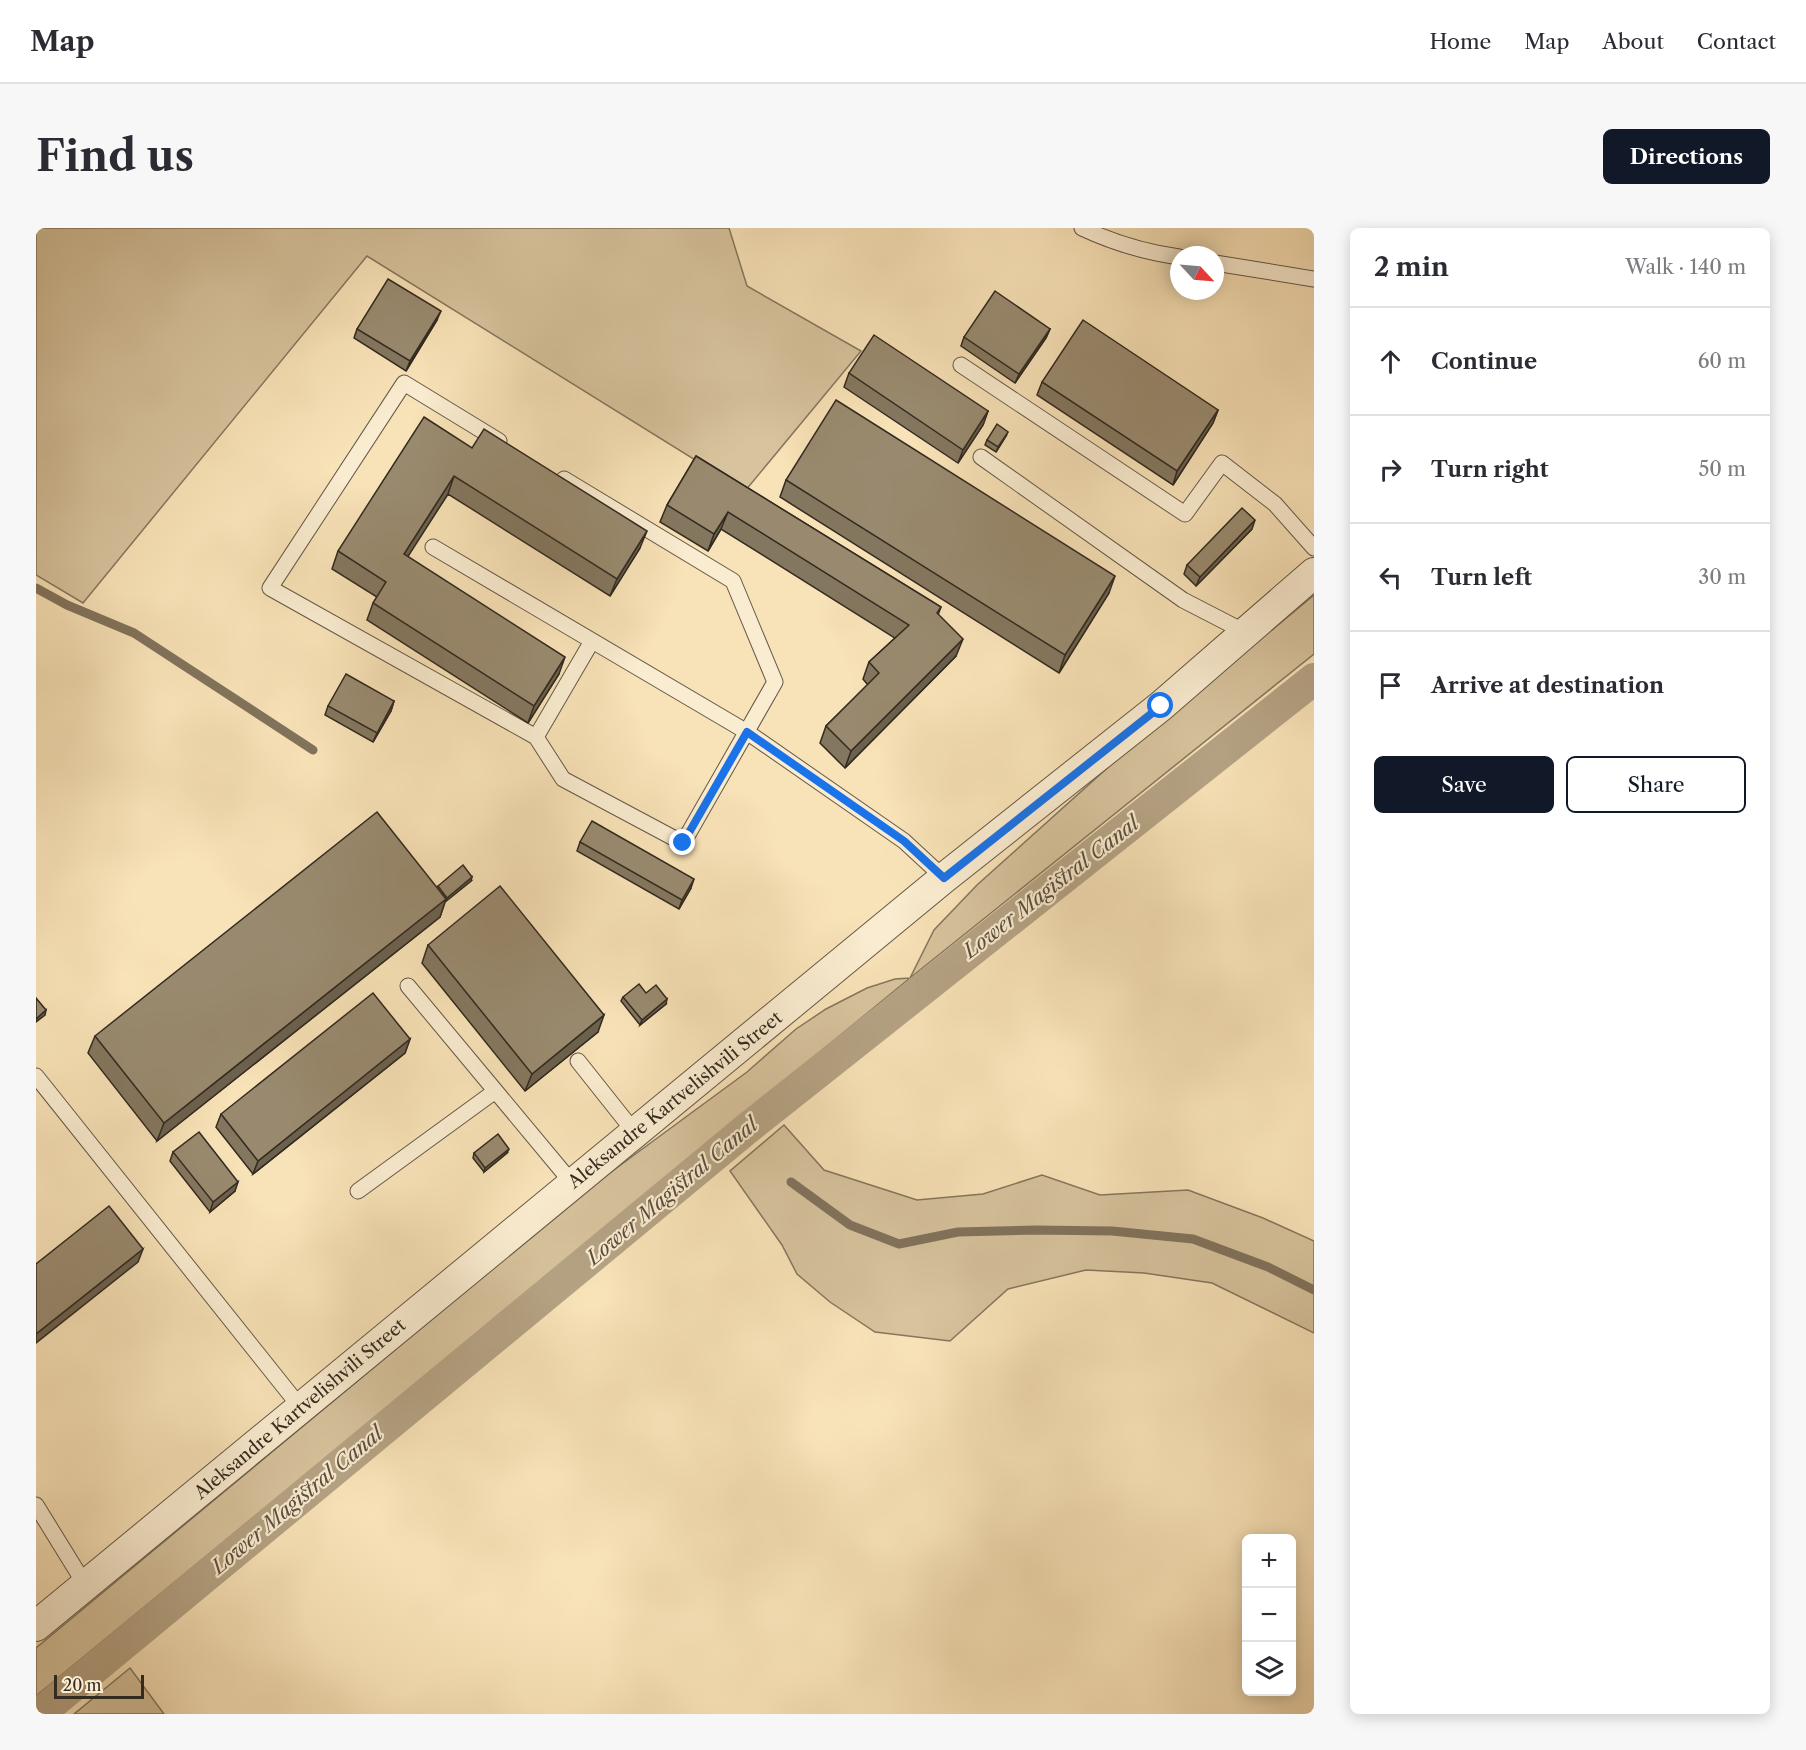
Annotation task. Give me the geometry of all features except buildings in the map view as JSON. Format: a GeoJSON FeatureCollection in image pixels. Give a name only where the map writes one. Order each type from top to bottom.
{"type":"FeatureCollection","features":[{"type":"Feature","properties":{"kind":"street","name":"Aleksandre Kartvelishvili Street"},"geometry":{"type":"LineString","coordinates":[[36,1626],[944,878],[1161,706],[1314,573]]}},
{"type":"Feature","properties":{"kind":"lane"},"geometry":{"type":"LineString","coordinates":[[1082,228],[1131,248],[1170,255]]}},
{"type":"Feature","properties":{"kind":"lane"},"geometry":{"type":"LineString","coordinates":[[1224,264],[1314,279]]}},
{"type":"Feature","properties":{"kind":"lane"},"geometry":{"type":"LineString","coordinates":[[961,365],[1185,514],[1222,463],[1275,504],[1314,548]]}},
{"type":"Feature","properties":{"kind":"lane"},"geometry":{"type":"LineString","coordinates":[[514,449],[404,383],[270,588],[536,737],[563,779],[683,843],[775,682],[733,581],[554,473]]}},
{"type":"Feature","properties":{"kind":"lane"},"geometry":{"type":"LineString","coordinates":[[981,457],[1183,600],[1245,632]]}},
{"type":"Feature","properties":{"kind":"lane"},"geometry":{"type":"LineString","coordinates":[[433,547],[747,732],[904,841],[944,878]]}},
{"type":"Feature","properties":{"kind":"lane"},"geometry":{"type":"LineString","coordinates":[[536,737],[592,641]]}},
{"type":"Feature","properties":{"kind":"lane"},"geometry":{"type":"LineString","coordinates":[[408,986],[573,1184]]}},
{"type":"Feature","properties":{"kind":"lane"},"geometry":{"type":"LineString","coordinates":[[578,1062],[636,1134]]}},
{"type":"Feature","properties":{"kind":"lane"},"geometry":{"type":"LineString","coordinates":[[36,1076],[301,1408]]}},
{"type":"Feature","properties":{"kind":"lane"},"geometry":{"type":"LineString","coordinates":[[358,1191],[494,1092]]}},
{"type":"Feature","properties":{"kind":"lane"},"geometry":{"type":"LineString","coordinates":[[36,1504],[86,1586]]}},
{"type":"Feature","properties":{"kind":"shaded area"},"geometry":{"type":"Polygon","coordinates":[[[36,228],[729,228],[747,286],[861,351],[745,491],[367,256],[83,603],[36,575],[36,228]]]}},
{"type":"Feature","properties":{"kind":"shaded area"},"geometry":{"type":"Polygon","coordinates":[[[1314,595],[1314,654],[910,978],[934,930],[977,885],[1134,744],[1314,595]]]}},
{"type":"Feature","properties":{"kind":"shaded area"},"geometry":{"type":"Polygon","coordinates":[[[910,978],[36,1696],[36,1648],[592,1186],[747,1072],[796,1029],[826,1009],[867,988],[895,979],[910,978]]]}},
{"type":"Feature","properties":{"kind":"shaded area"},"geometry":{"type":"Polygon","coordinates":[[[784,1125],[824,1170],[917,1200],[983,1194],[1042,1175],[1100,1195],[1188,1190],[1263,1218],[1314,1241],[1314,1333],[1212,1283],[1144,1273],[1086,1270],[1008,1289],[950,1341],[875,1332],[830,1302],[797,1274],[782,1245],[730,1171],[784,1125]]]}},
{"type":"Feature","properties":{"kind":"shaded area"},"geometry":{"type":"Polygon","coordinates":[[[130,1668],[164,1714],[74,1714],[130,1668]]]}},
{"type":"Feature","properties":{"kind":"waterway"},"geometry":{"type":"LineString","coordinates":[[36,588],[67,605],[134,633],[313,750]]}},
{"type":"Feature","properties":{"kind":"waterway","name":"Lower Magistral Canal"},"geometry":{"type":"LineString","coordinates":[[39,1714],[749,1127],[1314,679]]}},
{"type":"Feature","properties":{"kind":"waterway"},"geometry":{"type":"LineString","coordinates":[[791,1182],[850,1225],[899,1244],[958,1232],[1036,1230],[1112,1231],[1193,1239],[1268,1267],[1314,1290]]}},
{"type":"Feature","properties":{"kind":"route"},"geometry":{"type":"LineString","coordinates":[[683,843],[747,732],[904,841],[944,878],[1161,706]]}}]}
